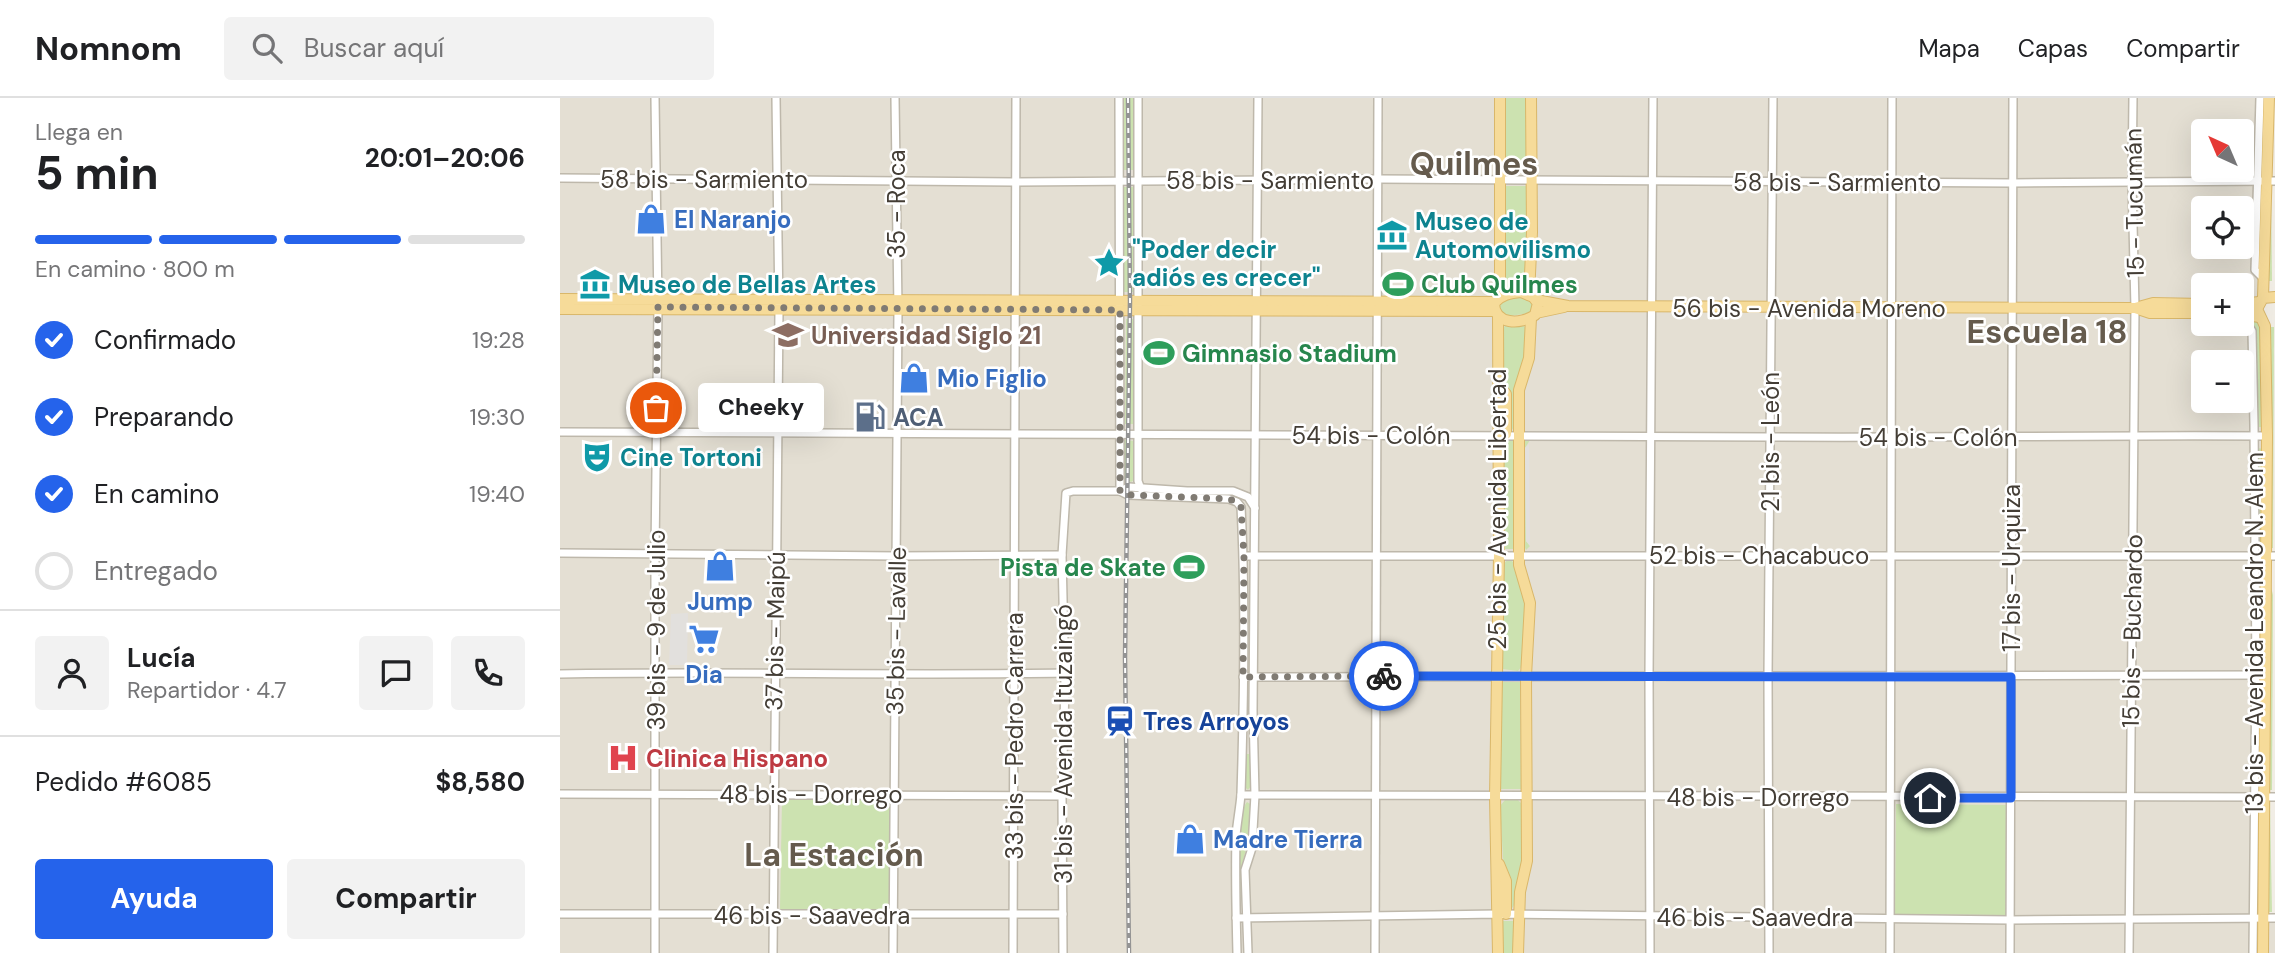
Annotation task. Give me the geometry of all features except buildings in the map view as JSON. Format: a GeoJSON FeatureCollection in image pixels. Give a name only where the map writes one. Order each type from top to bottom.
{"type":"FeatureCollection","features":[{"type":"Feature","properties":{"kind":"main road","name":"25 bis - Avenida Libertad"},"geometry":{"type":"LineString","coordinates":[[1498,953],[1502,914],[1495,797],[1503,435],[1497,307],[1500,98]]}},
{"type":"Feature","properties":{"kind":"main road","name":"25 bis - Avenida Libertad"},"geometry":{"type":"LineString","coordinates":[[1518,953],[1520,892],[1527,861],[1525,676],[1530,603],[1522,578],[1519,554],[1519,390],[1529,358],[1533,316],[1538,308],[1533,297],[1531,98]]}},
{"type":"Feature","properties":{"kind":"main road","name":"13 bis - Avenida Leandro N. Alem"},"geometry":{"type":"LineString","coordinates":[[2263,953],[2258,920],[2265,797],[2261,675],[2267,436],[2265,326],[2256,309],[2261,300],[2263,278],[2270,98]]}},
{"type":"Feature","properties":{"kind":"main road"},"geometry":{"type":"LineString","coordinates":[[2270,98],[2275,120]]}},
{"type":"Feature","properties":{"kind":"main road","name":"56 bis - Avenida Moreno"},"geometry":{"type":"LineString","coordinates":[[1568,306],[1513,321],[1497,307],[1515,292],[1568,306],[2135,309],[2150,313],[2191,313]]}},
{"type":"Feature","properties":{"kind":"main road"},"geometry":{"type":"LineString","coordinates":[[2254,301],[2275,297]]}},
{"type":"Feature","properties":{"kind":"main road"},"geometry":{"type":"LineString","coordinates":[[560,299],[779,305],[1497,307]]}},
{"type":"Feature","properties":{"kind":"main road"},"geometry":{"type":"LineString","coordinates":[[560,309],[658,303]]}},
{"type":"Feature","properties":{"kind":"main road","name":"56 bis - Avenida Moreno"},"geometry":{"type":"LineString","coordinates":[[2135,309],[2153,303],[2191,304]]}},
{"type":"Feature","properties":{"kind":"main road"},"geometry":{"type":"LineString","coordinates":[[2254,318],[2275,321]]}},
{"type":"Feature","properties":{"kind":"street","name":"39 bis - 9 de Julio"},"geometry":{"type":"LineString","coordinates":[[655,953],[654,553],[658,303],[656,98]]}},
{"type":"Feature","properties":{"kind":"street","name":"37 bis - Maipú"},"geometry":{"type":"LineString","coordinates":[[773,953],[779,305],[776,98]]}},
{"type":"Feature","properties":{"kind":"street","name":"35 - Roca"},"geometry":{"type":"LineString","coordinates":[[895,98],[897,305]]}},
{"type":"Feature","properties":{"kind":"street","name":"33 bis - Pedro Carrera"},"geometry":{"type":"LineString","coordinates":[[1013,953],[1017,433],[1014,182],[1016,98]]}},
{"type":"Feature","properties":{"kind":"street"},"geometry":{"type":"LineString","coordinates":[[1119,98],[1120,491]]}},
{"type":"Feature","properties":{"kind":"street"},"geometry":{"type":"LineString","coordinates":[[1138,98],[1138,481],[1141,496]]}},
{"type":"Feature","properties":{"kind":"street"},"geometry":{"type":"LineString","coordinates":[[1248,953],[1245,870],[1252,848],[1255,795],[1253,586],[1258,98]]}},
{"type":"Feature","properties":{"kind":"street"},"geometry":{"type":"LineString","coordinates":[[1375,953],[1378,98]]}},
{"type":"Feature","properties":{"kind":"street"},"geometry":{"type":"LineString","coordinates":[[1650,953],[1653,98]]}},
{"type":"Feature","properties":{"kind":"street","name":"21 bis - León"},"geometry":{"type":"LineString","coordinates":[[1769,953],[1768,676],[1773,98]]}},
{"type":"Feature","properties":{"kind":"street"},"geometry":{"type":"LineString","coordinates":[[1890,953],[1892,98]]}},
{"type":"Feature","properties":{"kind":"street","name":"17 bis - Urquiza"},"geometry":{"type":"LineString","coordinates":[[2010,953],[2013,98]]}},
{"type":"Feature","properties":{"kind":"street","name":"15 - Tucumán"},"geometry":{"type":"LineString","coordinates":[[2133,98],[2135,309]]}},
{"type":"Feature","properties":{"kind":"street"},"geometry":{"type":"LineString","coordinates":[[2260,98],[2266,181]]}},
{"type":"Feature","properties":{"kind":"street","name":"58 bis - Sarmiento"},"geometry":{"type":"LineString","coordinates":[[560,178],[1014,182],[1379,179],[1893,183],[2266,181]]}},
{"type":"Feature","properties":{"kind":"street","name":"35 bis - Lavalle"},"geometry":{"type":"LineString","coordinates":[[894,953],[897,305]]}},
{"type":"Feature","properties":{"kind":"street","name":"15 bis - Buchardo"},"geometry":{"type":"LineString","coordinates":[[2129,953],[2135,309]]}},
{"type":"Feature","properties":{"kind":"street","name":"13 bis - Avenida Leandro N. Alem"},"geometry":{"type":"LineString","coordinates":[[2252,336],[2254,436],[2264,556]]}},
{"type":"Feature","properties":{"kind":"street","name":"54 bis - Colón"},"geometry":{"type":"LineString","coordinates":[[560,432],[1771,437],[2267,436]]}},
{"type":"Feature","properties":{"kind":"street"},"geometry":{"type":"LineString","coordinates":[[1120,491],[1129,487],[1233,491],[1248,497],[1255,511]]}},
{"type":"Feature","properties":{"kind":"street"},"geometry":{"type":"LineString","coordinates":[[1120,491],[1141,496],[1229,499],[1237,502],[1241,513],[1244,556],[1243,677],[1241,795],[1236,834],[1237,953]]}},
{"type":"Feature","properties":{"kind":"street","name":"31 bis - Avenida Ituzaingó"},"geometry":{"type":"LineString","coordinates":[[1063,953],[1062,555],[1066,493],[1120,491]]}},
{"type":"Feature","properties":{"kind":"street"},"geometry":{"type":"LineString","coordinates":[[1241,513],[1255,511]]}},
{"type":"Feature","properties":{"kind":"street"},"geometry":{"type":"LineString","coordinates":[[560,553],[1062,555]]}},
{"type":"Feature","properties":{"kind":"street","name":"52 bis - Chacabuco"},"geometry":{"type":"LineString","coordinates":[[1244,556],[2264,556]]}},
{"type":"Feature","properties":{"kind":"street"},"geometry":{"type":"LineString","coordinates":[[1243,586],[1253,586]]}},
{"type":"Feature","properties":{"kind":"street"},"geometry":{"type":"LineString","coordinates":[[560,674],[1064,673]]}},
{"type":"Feature","properties":{"kind":"street"},"geometry":{"type":"LineString","coordinates":[[1243,677],[2261,675]]}},
{"type":"Feature","properties":{"kind":"street"},"geometry":{"type":"LineString","coordinates":[[1240,748],[1255,747]]}},
{"type":"Feature","properties":{"kind":"street","name":"48 bis - Dorrego"},"geometry":{"type":"LineString","coordinates":[[560,794],[1062,796]]}},
{"type":"Feature","properties":{"kind":"street","name":"48 bis - Dorrego"},"geometry":{"type":"LineString","coordinates":[[1241,795],[2265,797]]}},
{"type":"Feature","properties":{"kind":"street","name":"46 bis - Saavedra"},"geometry":{"type":"LineString","coordinates":[[560,914],[1063,914]]}},
{"type":"Feature","properties":{"kind":"street","name":"46 bis - Saavedra"},"geometry":{"type":"LineString","coordinates":[[1236,918],[1502,914],[2011,920],[2275,918]]}},
{"type":"Feature","properties":{"kind":"street","name":"13 bis - Avenida Leandro N. Alem"},"geometry":{"type":"LineString","coordinates":[[2253,953],[2258,920]]}},
{"type":"Feature","properties":{"kind":"shaded area"},"geometry":{"type":"Polygon","coordinates":[[[560,98],[2269,98],[2263,321],[2263,919],[2275,918],[2275,953],[560,953],[560,98]]]}},
{"type":"Feature","properties":{"kind":"shaded area"},"geometry":{"type":"Polygon","coordinates":[[[1529,444],[1530,546],[1526,541],[1525,448],[1529,444]]]}},
{"type":"Feature","properties":{"kind":"shaded area"},"geometry":{"type":"Polygon","coordinates":[[[688,613],[687,665],[669,665],[671,614],[688,613]]]}},
{"type":"Feature","properties":{"kind":"green space"},"geometry":{"type":"Polygon","coordinates":[[[1123,98],[1134,98],[1134,170],[1123,170],[1123,98]]]}},
{"type":"Feature","properties":{"kind":"green space"},"geometry":{"type":"Polygon","coordinates":[[[1505,98],[1527,98],[1526,170],[1504,170],[1505,98]]]}},
{"type":"Feature","properties":{"kind":"green space"},"geometry":{"type":"Polygon","coordinates":[[[1504,186],[1526,186],[1526,289],[1504,289],[1504,186]]]}},
{"type":"Feature","properties":{"kind":"green space"},"geometry":{"type":"Polygon","coordinates":[[[1124,187],[1135,187],[1135,292],[1124,292],[1124,187]]]}},
{"type":"Feature","properties":{"kind":"green space"},"geometry":{"type":"Polygon","coordinates":[[[2271,187],[2272,281],[2267,281],[2271,187]]]}},
{"type":"Feature","properties":{"kind":"green space"},"geometry":{"type":"Polygon","coordinates":[[[1502,299],[1526,299],[1534,306],[1530,313],[1510,316],[1500,312],[1498,303],[1502,299]]]}},
{"type":"Feature","properties":{"kind":"green space"},"geometry":{"type":"Polygon","coordinates":[[[1126,319],[1136,319],[1136,424],[1125,424],[1126,319]]]}},
{"type":"Feature","properties":{"kind":"green space"},"geometry":{"type":"Polygon","coordinates":[[[2254,320],[2261,329],[2264,427],[2257,427],[2254,320]]]}},
{"type":"Feature","properties":{"kind":"green space"},"geometry":{"type":"Polygon","coordinates":[[[1506,324],[1522,324],[1526,328],[1525,357],[1517,382],[1515,425],[1512,430],[1509,429],[1508,393],[1503,377],[1502,331],[1506,324]]]}},
{"type":"Feature","properties":{"kind":"green space"},"geometry":{"type":"Polygon","coordinates":[[[2269,327],[2274,327],[2273,548],[2269,548],[2269,327]]]}},
{"type":"Feature","properties":{"kind":"green space"},"geometry":{"type":"Polygon","coordinates":[[[1124,440],[1135,441],[1134,480],[1131,482],[1123,478],[1124,440]]]}},
{"type":"Feature","properties":{"kind":"green space"},"geometry":{"type":"Polygon","coordinates":[[[1504,440],[1515,440],[1515,549],[1504,549],[1504,440]]]}},
{"type":"Feature","properties":{"kind":"green space"},"geometry":{"type":"Polygon","coordinates":[[[1530,440],[1525,448],[1526,541],[1530,546],[1526,550],[1523,441],[1530,440]]]}},
{"type":"Feature","properties":{"kind":"green space"},"geometry":{"type":"Polygon","coordinates":[[[2257,448],[2264,449],[2262,543],[2258,543],[2257,448]]]}},
{"type":"Feature","properties":{"kind":"green space"},"geometry":{"type":"Polygon","coordinates":[[[1508,559],[1515,563],[1525,599],[1522,666],[1518,671],[1502,669],[1503,565],[1508,559]]]}},
{"type":"Feature","properties":{"kind":"green space"},"geometry":{"type":"Polygon","coordinates":[[[2270,583],[2273,595],[2272,790],[2269,790],[2270,583]]]}},
{"type":"Feature","properties":{"kind":"green space"},"geometry":{"type":"Polygon","coordinates":[[[1500,682],[1520,682],[1521,789],[1501,789],[1500,682]]]}},
{"type":"Feature","properties":{"kind":"green space"},"geometry":{"type":"Polygon","coordinates":[[[1245,754],[1251,754],[1251,786],[1248,790],[1245,787],[1245,754]]]}},
{"type":"Feature","properties":{"kind":"green space"},"geometry":{"type":"Polygon","coordinates":[[[782,799],[891,800],[890,910],[780,909],[782,799]]]}},
{"type":"Feature","properties":{"kind":"green space"},"geometry":{"type":"Polygon","coordinates":[[[1505,800],[1518,800],[1523,805],[1524,858],[1511,910],[1503,857],[1500,806],[1505,800]]]}},
{"type":"Feature","properties":{"kind":"green space"},"geometry":{"type":"Polygon","coordinates":[[[1247,802],[1250,804],[1249,838],[1241,868],[1240,911],[1240,836],[1247,802]]]}},
{"type":"Feature","properties":{"kind":"green space"},"geometry":{"type":"Polygon","coordinates":[[[2270,802],[2272,912],[2269,912],[2270,802]]]}},
{"type":"Feature","properties":{"kind":"green space"},"geometry":{"type":"Polygon","coordinates":[[[1896,804],[2008,805],[2006,915],[1895,914],[1896,804]]]}},
{"type":"Feature","properties":{"kind":"green space"},"geometry":{"type":"Polygon","coordinates":[[[1503,921],[1514,921],[1514,953],[1503,953],[1503,921]]]}},
{"type":"Feature","properties":{"kind":"railway"},"geometry":{"type":"LineString","coordinates":[[1128,98],[1130,301],[1125,658],[1129,953]]}},
{"type":"Feature","properties":{"kind":"way so far"},"geometry":{"type":"LineString","coordinates":[[656,408],[658,307],[779,310],[1120,310],[1120,491],[1128,495],[1229,499],[1241,507],[1244,556],[1243,677],[1384,676]]}},
{"type":"Feature","properties":{"kind":"place","name":"El Naranjo"},"geometry":{"type":"Point","coordinates":[651,219]}},
{"type":"Feature","properties":{"kind":"place","name":"Museo de Automovilismo"},"geometry":{"type":"Point","coordinates":[1392,235]}},
{"type":"Feature","properties":{"kind":"place","name":"\"Poder decir adiós es crecer\""},"geometry":{"type":"Point","coordinates":[1109,263]}},
{"type":"Feature","properties":{"kind":"place","name":"Museo de Bellas Artes"},"geometry":{"type":"Point","coordinates":[595,284]}},
{"type":"Feature","properties":{"kind":"place","name":"Club Quilmes"},"geometry":{"type":"Point","coordinates":[1398,284]}},
{"type":"Feature","properties":{"kind":"place","name":"Universidad Siglo 21"},"geometry":{"type":"Point","coordinates":[788,335]}},
{"type":"Feature","properties":{"kind":"place","name":"Gimnasio Stadium"},"geometry":{"type":"Point","coordinates":[1159,353]}},
{"type":"Feature","properties":{"kind":"place","name":"Mio Figlio"},"geometry":{"type":"Point","coordinates":[914,378]}},
{"type":"Feature","properties":{"kind":"place","name":"Cheeky"},"geometry":{"type":"Point","coordinates":[656,408]}},
{"type":"Feature","properties":{"kind":"place","name":"ACA"},"geometry":{"type":"Point","coordinates":[870,417]}},
{"type":"Feature","properties":{"kind":"place","name":"Cine Tortoni"},"geometry":{"type":"Point","coordinates":[597,457]}},
{"type":"Feature","properties":{"kind":"place","name":"Jump"},"geometry":{"type":"Point","coordinates":[720,566]}},
{"type":"Feature","properties":{"kind":"place","name":"Pista de Skate"},"geometry":{"type":"Point","coordinates":[1189,567]}},
{"type":"Feature","properties":{"kind":"place","name":"Dia"},"geometry":{"type":"Point","coordinates":[704,639]}},
{"type":"Feature","properties":{"kind":"place","name":"Tres Arroyos"},"geometry":{"type":"Point","coordinates":[1120,721]}},
{"type":"Feature","properties":{"kind":"place","name":"Clinica Hispano"},"geometry":{"type":"Point","coordinates":[623,758]}},
{"type":"Feature","properties":{"kind":"place","name":"Madre Tierra"},"geometry":{"type":"Point","coordinates":[1190,839]}},
{"type":"Feature","properties":{"kind":"district","name":"Quilmes"},"geometry":{"type":"Point","coordinates":[1474,164]}},
{"type":"Feature","properties":{"kind":"district","name":"Escuela 18"},"geometry":{"type":"Point","coordinates":[2047,332]}},
{"type":"Feature","properties":{"kind":"district","name":"La Estación"},"geometry":{"type":"Point","coordinates":[834,855]}},
{"type":"Feature","properties":{"kind":"route"},"geometry":{"type":"LineString","coordinates":[[1384,676],[2011,677],[2011,798],[1930,798]]}}]}
